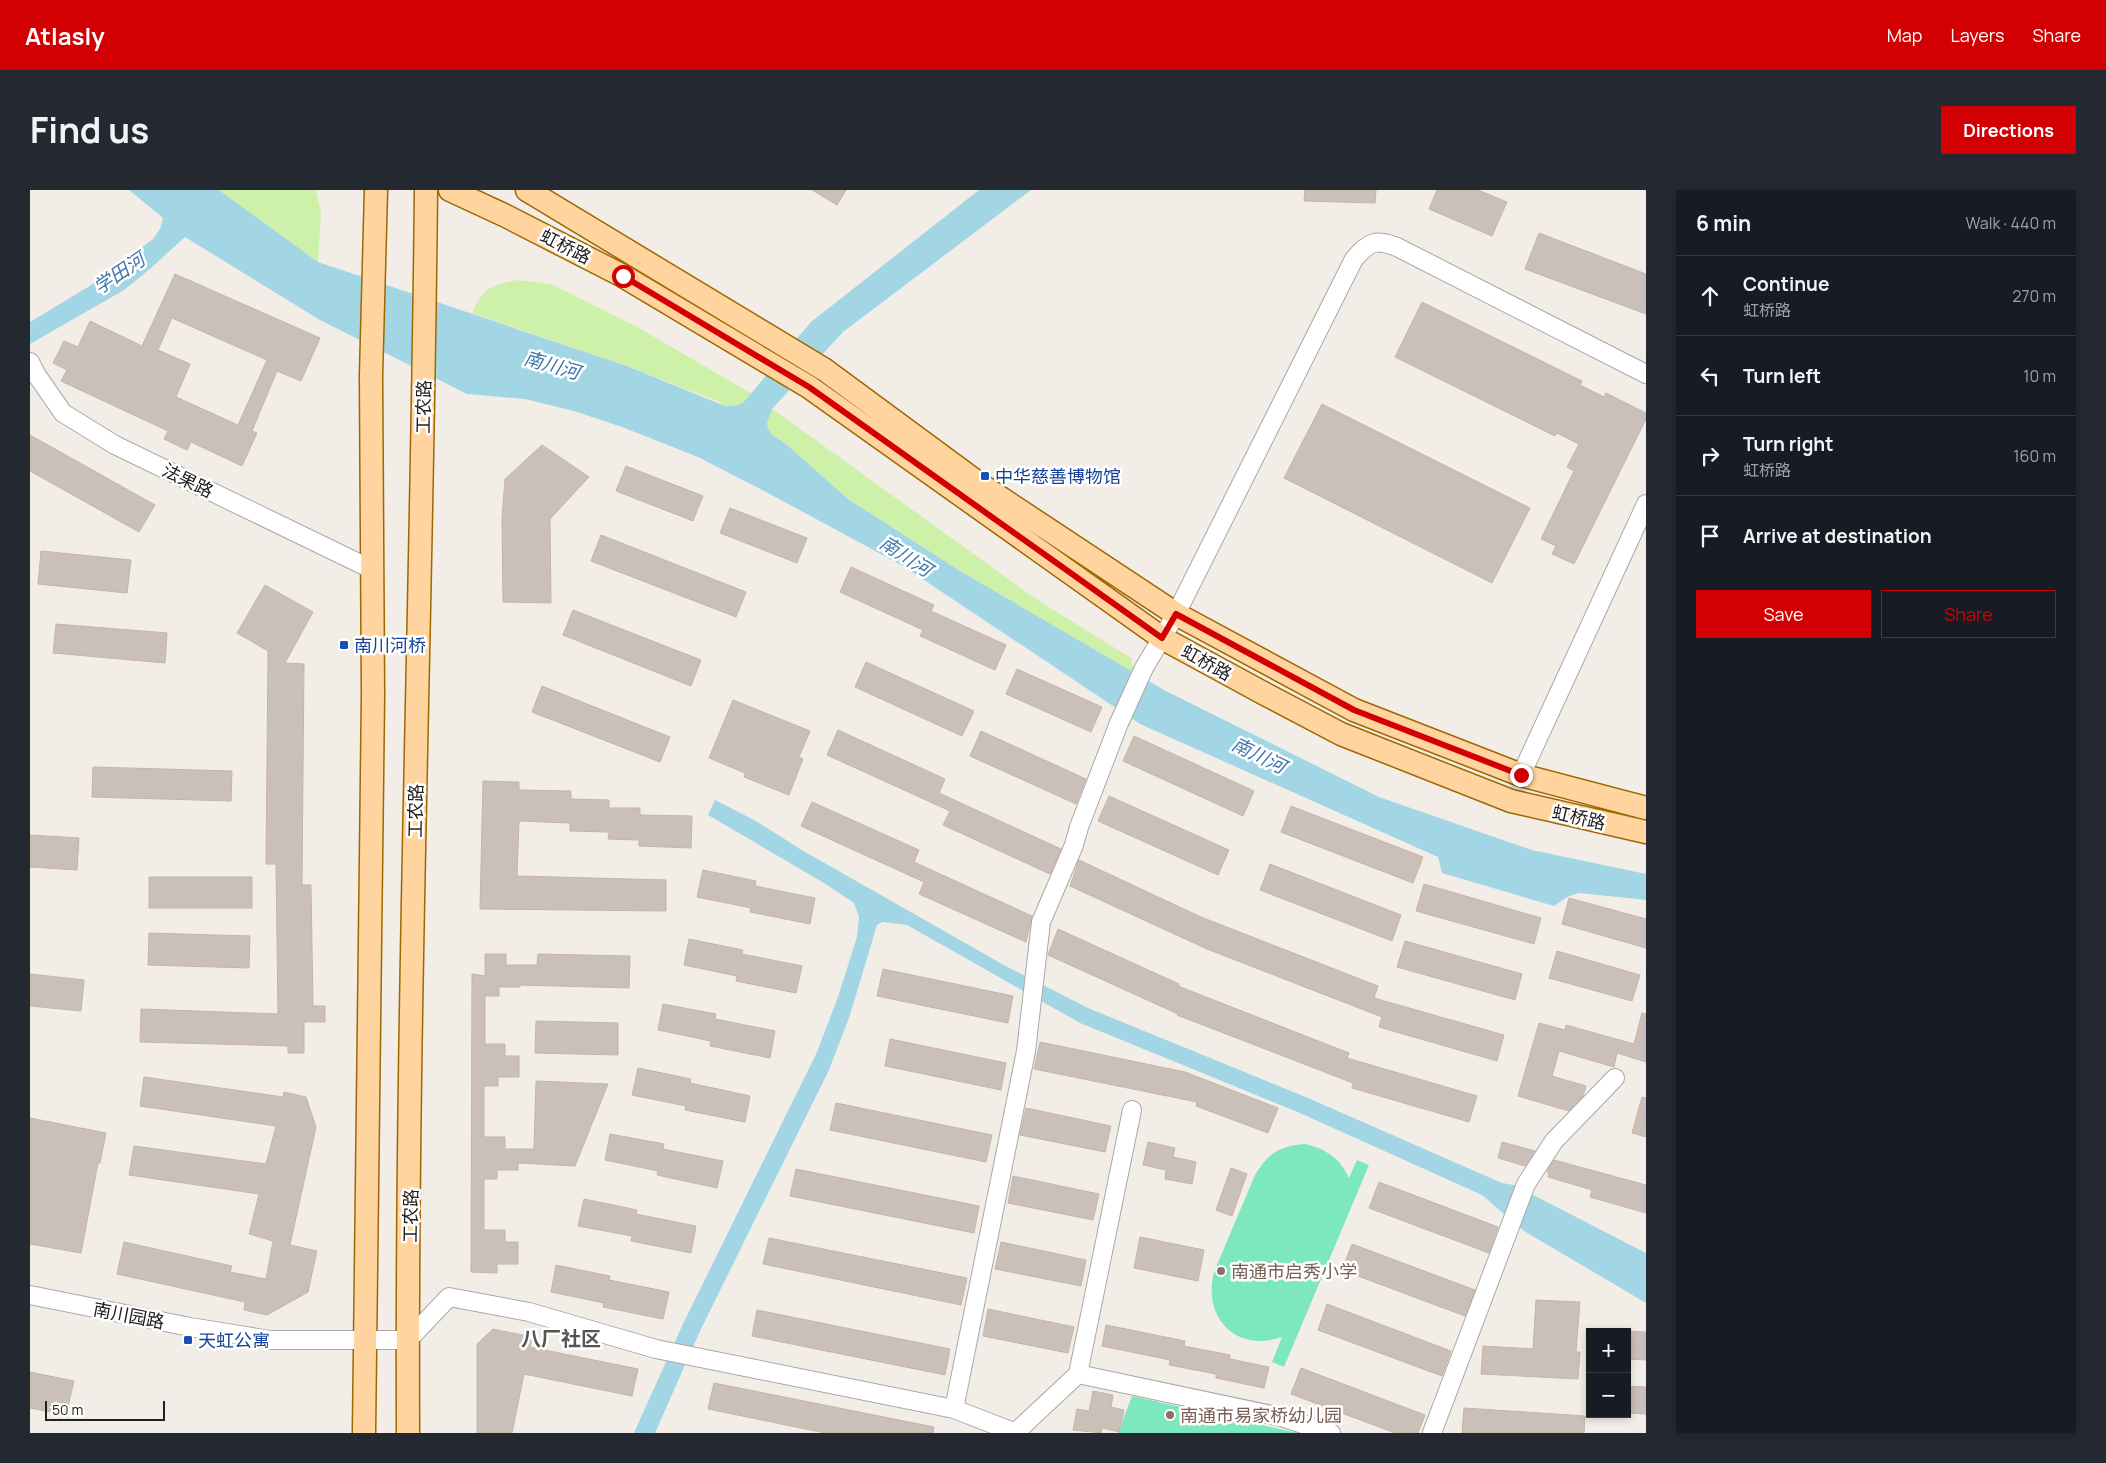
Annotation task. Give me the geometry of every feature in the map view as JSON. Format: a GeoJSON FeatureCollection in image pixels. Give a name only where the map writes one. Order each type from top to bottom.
{"type":"FeatureCollection","features":[{"type":"Feature","properties":{"kind":"main road"},"geometry":{"type":"LineString","coordinates":[[364,1433],[372,695],[371,376],[376,190]]}},
{"type":"Feature","properties":{"kind":"main road","name":"工农路"},"geometry":{"type":"LineString","coordinates":[[408,1433],[416,705],[424,397],[426,190]]}},
{"type":"Feature","properties":{"kind":"main road","name":"虹桥路"},"geometry":{"type":"LineString","coordinates":[[450,190],[506,216],[623,276],[809,387],[1162,638],[1341,734],[1511,801],[1646,832]]}},
{"type":"Feature","properties":{"kind":"main road","name":"虹桥路"},"geometry":{"type":"LineString","coordinates":[[528,190],[825,370],[981,485],[1176,614],[1354,710],[1521,775],[1646,808]]}},
{"type":"Feature","properties":{"kind":"street"},"geometry":{"type":"LineString","coordinates":[[954,1410],[1026,1051],[1041,922],[1074,844],[1119,723],[1144,668],[1176,614],[1354,258],[1365,246],[1380,241],[1397,247],[1646,374]]}},
{"type":"Feature","properties":{"kind":"street","name":"法果路"},"geometry":{"type":"LineString","coordinates":[[30,362],[62,413],[115,445],[371,569]]}},
{"type":"Feature","properties":{"kind":"street"},"geometry":{"type":"LineString","coordinates":[[1521,775],[1646,504]]}},
{"type":"Feature","properties":{"kind":"street"},"geometry":{"type":"LineString","coordinates":[[1432,1433],[1526,1184],[1554,1141],[1615,1078]]}},
{"type":"Feature","properties":{"kind":"street"},"geometry":{"type":"LineString","coordinates":[[408,1340],[449,1297],[529,1312],[662,1350],[954,1410],[1016,1433],[1078,1374],[1132,1110]]}},
{"type":"Feature","properties":{"kind":"street","name":"南川园路"},"geometry":{"type":"LineString","coordinates":[[30,1295],[190,1327],[270,1340],[408,1340]]}},
{"type":"Feature","properties":{"kind":"street"},"geometry":{"type":"LineString","coordinates":[[1078,1374],[1281,1417],[1331,1433]]}},
{"type":"Feature","properties":{"kind":"green space"},"geometry":{"type":"Polygon","coordinates":[[[219,190],[316,190],[321,213],[318,262],[219,190]]]}},
{"type":"Feature","properties":{"kind":"green space"},"geometry":{"type":"Polygon","coordinates":[[[518,280],[551,284],[639,328],[749,392],[1036,599],[1131,658],[1134,673],[960,571],[848,499],[786,444],[717,401],[627,366],[472,313],[485,292],[495,286],[518,280]]]}},
{"type":"Feature","properties":{"kind":"green space"},"geometry":{"type":"Polygon","coordinates":[[[1305,1144],[1332,1155],[1349,1178],[1357,1160],[1369,1165],[1284,1367],[1272,1362],[1282,1337],[1266,1341],[1251,1340],[1238,1336],[1227,1328],[1218,1317],[1213,1304],[1212,1289],[1214,1272],[1260,1167],[1276,1152],[1288,1147],[1305,1144]]]}},
{"type":"Feature","properties":{"kind":"green space","name":"南通市易家桥幼儿园"},"geometry":{"type":"Polygon","coordinates":[[[1132,1396],[1298,1433],[1118,1433],[1132,1396]]]}},
{"type":"Feature","properties":{"kind":"water"},"geometry":{"type":"Polygon","coordinates":[[[129,190],[219,190],[318,262],[627,366],[725,406],[736,406],[743,403],[811,322],[979,190],[1031,190],[843,332],[772,409],[767,423],[772,435],[786,444],[848,499],[960,571],[1164,690],[1379,797],[1532,850],[1646,874],[1646,900],[1579,893],[1567,897],[1554,906],[1442,873],[1438,857],[1140,724],[903,566],[698,457],[622,427],[574,411],[525,399],[467,394],[320,320],[185,237],[124,290],[30,344],[30,322],[93,284],[153,239],[160,229],[163,218],[129,190]]]}},
{"type":"Feature","properties":{"kind":"water"},"geometry":{"type":"Polygon","coordinates":[[[715,800],[756,821],[800,849],[1002,964],[1088,1008],[1308,1098],[1502,1183],[1514,1185],[1646,1253],[1646,1303],[1524,1231],[1482,1195],[1300,1113],[1080,1023],[907,925],[883,922],[877,925],[850,1015],[829,1070],[700,1331],[655,1433],[634,1433],[682,1326],[817,1052],[838,997],[857,937],[859,917],[854,903],[824,883],[708,815],[715,800]]]}},
{"type":"Feature","properties":{"kind":"building"},"geometry":{"type":"Polygon","coordinates":[[[812,190],[846,190],[837,205],[812,190]]]}},
{"type":"Feature","properties":{"kind":"building"},"geometry":{"type":"Polygon","coordinates":[[[1305,190],[1376,190],[1375,203],[1304,201],[1305,190]]]}},
{"type":"Feature","properties":{"kind":"building"},"geometry":{"type":"Polygon","coordinates":[[[1437,190],[1478,190],[1507,202],[1492,236],[1429,209],[1437,190]]]}},
{"type":"Feature","properties":{"kind":"building"},"geometry":{"type":"Polygon","coordinates":[[[1539,233],[1646,274],[1646,314],[1525,269],[1539,233]]]}},
{"type":"Feature","properties":{"kind":"building"},"geometry":{"type":"Polygon","coordinates":[[[175,274],[320,338],[301,381],[277,371],[252,431],[257,433],[242,466],[191,442],[187,450],[164,439],[168,431],[61,381],[67,370],[53,363],[64,341],[78,347],[90,321],[142,346],[175,274]],[[172,318],[158,350],[190,364],[176,397],[238,425],[267,360],[172,318]]]}},
{"type":"Feature","properties":{"kind":"building"},"geometry":{"type":"Polygon","coordinates":[[[1422,302],[1582,381],[1580,385],[1604,397],[1606,393],[1646,413],[1646,419],[1574,564],[1552,554],[1556,546],[1541,539],[1574,471],[1567,467],[1579,444],[1557,433],[1555,436],[1395,357],[1422,302]]]}},
{"type":"Feature","properties":{"kind":"building"},"geometry":{"type":"Polygon","coordinates":[[[1322,404],[1530,508],[1492,583],[1284,478],[1322,404]]]}},
{"type":"Feature","properties":{"kind":"building"},"geometry":{"type":"Polygon","coordinates":[[[30,435],[155,505],[139,532],[30,471],[30,435]]]}},
{"type":"Feature","properties":{"kind":"building"},"geometry":{"type":"Polygon","coordinates":[[[542,445],[589,477],[550,519],[551,603],[503,602],[502,518],[505,479],[542,445]]]}},
{"type":"Feature","properties":{"kind":"building"},"geometry":{"type":"Polygon","coordinates":[[[626,466],[703,496],[693,521],[616,491],[626,466]]]}},
{"type":"Feature","properties":{"kind":"building"},"geometry":{"type":"Polygon","coordinates":[[[730,508],[807,538],[797,563],[720,533],[730,508]]]}},
{"type":"Feature","properties":{"kind":"building"},"geometry":{"type":"Polygon","coordinates":[[[601,535],[746,592],[736,617],[591,561],[601,535]]]}},
{"type":"Feature","properties":{"kind":"building"},"geometry":{"type":"Polygon","coordinates":[[[41,551],[131,560],[127,593],[38,584],[41,551]]]}},
{"type":"Feature","properties":{"kind":"building"},"geometry":{"type":"Polygon","coordinates":[[[851,567],[934,605],[931,611],[1006,645],[995,670],[920,636],[923,630],[840,592],[851,567]]]}},
{"type":"Feature","properties":{"kind":"building"},"geometry":{"type":"Polygon","coordinates":[[[265,585],[313,612],[285,663],[304,664],[302,885],[311,885],[313,1006],[325,1006],[325,1022],[304,1022],[304,1053],[288,1053],[288,1046],[140,1042],[141,1009],[278,1014],[276,864],[266,864],[268,651],[237,633],[265,585]]]}},
{"type":"Feature","properties":{"kind":"building"},"geometry":{"type":"Polygon","coordinates":[[[573,610],[701,660],[691,686],[563,635],[573,610]]]}},
{"type":"Feature","properties":{"kind":"building"},"geometry":{"type":"Polygon","coordinates":[[[56,624],[167,633],[165,663],[53,653],[56,624]]]}},
{"type":"Feature","properties":{"kind":"building"},"geometry":{"type":"Polygon","coordinates":[[[866,662],[974,711],[962,736],[855,687],[866,662]]]}},
{"type":"Feature","properties":{"kind":"building"},"geometry":{"type":"Polygon","coordinates":[[[1017,669],[1102,707],[1091,732],[1006,694],[1017,669]]]}},
{"type":"Feature","properties":{"kind":"building"},"geometry":{"type":"Polygon","coordinates":[[[542,686],[670,737],[660,762],[532,712],[542,686]]]}},
{"type":"Feature","properties":{"kind":"building"},"geometry":{"type":"Polygon","coordinates":[[[733,700],[810,731],[799,757],[803,759],[789,795],[744,777],[745,773],[709,758],[733,700]]]}},
{"type":"Feature","properties":{"kind":"building"},"geometry":{"type":"Polygon","coordinates":[[[838,730],[945,779],[939,793],[1061,849],[1050,874],[943,825],[950,811],[827,755],[838,730]]]}},
{"type":"Feature","properties":{"kind":"building"},"geometry":{"type":"Polygon","coordinates":[[[981,731],[1086,779],[1076,804],[970,756],[981,731]]]}},
{"type":"Feature","properties":{"kind":"building"},"geometry":{"type":"Polygon","coordinates":[[[1134,736],[1254,791],[1243,816],[1123,761],[1134,736]]]}},
{"type":"Feature","properties":{"kind":"building"},"geometry":{"type":"Polygon","coordinates":[[[93,767],[232,771],[231,801],[92,797],[93,767]]]}},
{"type":"Feature","properties":{"kind":"building"},"geometry":{"type":"Polygon","coordinates":[[[483,781],[519,782],[519,790],[571,791],[571,799],[609,800],[609,808],[640,808],[640,815],[692,816],[691,848],[639,846],[639,840],[608,839],[609,832],[570,831],[570,823],[519,821],[517,876],[666,880],[666,911],[480,909],[483,781]]]}},
{"type":"Feature","properties":{"kind":"building"},"geometry":{"type":"Polygon","coordinates":[[[1109,796],[1229,850],[1218,875],[1098,821],[1109,796]]]}},
{"type":"Feature","properties":{"kind":"building"},"geometry":{"type":"Polygon","coordinates":[[[812,802],[919,850],[914,862],[1032,916],[1026,942],[919,894],[924,882],[801,826],[812,802]]]}},
{"type":"Feature","properties":{"kind":"building"},"geometry":{"type":"Polygon","coordinates":[[[1291,806],[1423,857],[1413,883],[1281,832],[1291,806]]]}},
{"type":"Feature","properties":{"kind":"building"},"geometry":{"type":"Polygon","coordinates":[[[30,835],[79,838],[77,870],[30,867],[30,835]]]}},
{"type":"Feature","properties":{"kind":"building"},"geometry":{"type":"Polygon","coordinates":[[[1079,860],[1201,917],[1378,986],[1374,998],[1504,1035],[1497,1061],[1379,1027],[1382,1017],[1207,949],[1070,886],[1079,860]]]}},
{"type":"Feature","properties":{"kind":"building"},"geometry":{"type":"Polygon","coordinates":[[[1270,864],[1401,915],[1392,941],[1260,890],[1270,864]]]}},
{"type":"Feature","properties":{"kind":"building"},"geometry":{"type":"Polygon","coordinates":[[[703,870],[756,881],[755,886],[815,898],[810,924],[750,912],[751,908],[697,897],[703,870]]]}},
{"type":"Feature","properties":{"kind":"building"},"geometry":{"type":"Polygon","coordinates":[[[149,877],[252,877],[252,908],[149,908],[149,877]]]}},
{"type":"Feature","properties":{"kind":"building"},"geometry":{"type":"Polygon","coordinates":[[[1424,884],[1541,918],[1534,944],[1416,911],[1424,884]]]}},
{"type":"Feature","properties":{"kind":"building"},"geometry":{"type":"Polygon","coordinates":[[[1569,898],[1646,919],[1646,948],[1562,924],[1569,898]]]}},
{"type":"Feature","properties":{"kind":"building"},"geometry":{"type":"Polygon","coordinates":[[[1058,929],[1179,984],[1178,986],[1349,1053],[1347,1058],[1477,1096],[1469,1122],[1352,1088],[1353,1083],[1177,1015],[1048,955],[1058,929]]]}},
{"type":"Feature","properties":{"kind":"building"},"geometry":{"type":"Polygon","coordinates":[[[149,933],[250,936],[249,968],[148,965],[149,933]]]}},
{"type":"Feature","properties":{"kind":"building"},"geometry":{"type":"Polygon","coordinates":[[[689,939],[743,950],[742,954],[802,966],[796,993],[736,981],[737,976],[684,965],[689,939]]]}},
{"type":"Feature","properties":{"kind":"building"},"geometry":{"type":"Polygon","coordinates":[[[1405,941],[1522,974],[1515,1000],[1397,967],[1405,941]]]}},
{"type":"Feature","properties":{"kind":"building"},"geometry":{"type":"Polygon","coordinates":[[[1557,951],[1640,975],[1632,1001],[1549,978],[1557,951]]]}},
{"type":"Feature","properties":{"kind":"building"},"geometry":{"type":"Polygon","coordinates":[[[485,954],[506,954],[506,965],[537,965],[538,954],[630,956],[629,988],[520,985],[520,987],[499,987],[499,996],[485,996],[485,1044],[505,1044],[505,1056],[519,1056],[519,1077],[498,1077],[498,1086],[484,1086],[484,1137],[505,1137],[505,1149],[534,1149],[536,1081],[608,1084],[575,1166],[518,1163],[518,1170],[497,1170],[497,1179],[484,1179],[484,1230],[505,1230],[505,1242],[518,1242],[518,1264],[497,1264],[497,1273],[471,1272],[472,974],[485,976],[485,954]]]}},
{"type":"Feature","properties":{"kind":"building"},"geometry":{"type":"Polygon","coordinates":[[[883,969],[1013,996],[1008,1023],[877,996],[883,969]]]}},
{"type":"Feature","properties":{"kind":"building"},"geometry":{"type":"Polygon","coordinates":[[[30,974],[84,980],[81,1011],[30,1006],[30,974]]]}},
{"type":"Feature","properties":{"kind":"building"},"geometry":{"type":"Polygon","coordinates":[[[663,1004],[716,1014],[715,1019],[775,1031],[770,1058],[710,1046],[711,1041],[658,1030],[663,1004]]]}},
{"type":"Feature","properties":{"kind":"building"},"geometry":{"type":"Polygon","coordinates":[[[1642,1013],[1646,1014],[1646,1062],[1617,1053],[1614,1067],[1559,1051],[1552,1076],[1586,1086],[1583,1096],[1569,1111],[1518,1096],[1539,1023],[1565,1030],[1566,1025],[1634,1044],[1642,1013]]]}},
{"type":"Feature","properties":{"kind":"building"},"geometry":{"type":"Polygon","coordinates":[[[536,1021],[618,1023],[618,1055],[535,1053],[536,1021]]]}},
{"type":"Feature","properties":{"kind":"building"},"geometry":{"type":"Polygon","coordinates":[[[890,1039],[1006,1063],[1001,1090],[885,1066],[890,1039]]]}},
{"type":"Feature","properties":{"kind":"building"},"geometry":{"type":"Polygon","coordinates":[[[1040,1042],[1185,1072],[1278,1108],[1268,1133],[1196,1106],[1197,1102],[1034,1069],[1040,1042]]]}},
{"type":"Feature","properties":{"kind":"building"},"geometry":{"type":"Polygon","coordinates":[[[638,1068],[691,1079],[690,1083],[750,1096],[745,1122],[685,1110],[686,1106],[632,1095],[638,1068]]]}},
{"type":"Feature","properties":{"kind":"building"},"geometry":{"type":"Polygon","coordinates":[[[144,1077],[283,1097],[284,1092],[306,1097],[316,1127],[290,1245],[317,1251],[308,1292],[267,1315],[244,1310],[245,1302],[117,1274],[124,1242],[232,1266],[230,1272],[266,1279],[273,1241],[249,1234],[259,1194],[129,1175],[134,1146],[266,1164],[276,1126],[140,1106],[144,1077]]]}},
{"type":"Feature","properties":{"kind":"building"},"geometry":{"type":"Polygon","coordinates":[[[1642,1097],[1646,1098],[1646,1137],[1632,1133],[1642,1097]]]}},
{"type":"Feature","properties":{"kind":"building"},"geometry":{"type":"Polygon","coordinates":[[[836,1103],[992,1135],[986,1162],[830,1130],[836,1103]]]}},
{"type":"Feature","properties":{"kind":"building"},"geometry":{"type":"Polygon","coordinates":[[[1026,1108],[1111,1126],[1105,1152],[1020,1135],[1026,1108]]]}},
{"type":"Feature","properties":{"kind":"building"},"geometry":{"type":"Polygon","coordinates":[[[30,1118],[106,1133],[100,1163],[98,1163],[81,1253],[30,1244],[30,1118]]]}},
{"type":"Feature","properties":{"kind":"building"},"geometry":{"type":"Polygon","coordinates":[[[610,1134],[664,1144],[663,1149],[723,1161],[717,1188],[657,1175],[658,1171],[605,1160],[610,1134]]]}},
{"type":"Feature","properties":{"kind":"building"},"geometry":{"type":"Polygon","coordinates":[[[1148,1142],[1175,1148],[1173,1157],[1196,1162],[1192,1184],[1165,1179],[1166,1170],[1143,1165],[1148,1142]]]}},
{"type":"Feature","properties":{"kind":"building"},"geometry":{"type":"Polygon","coordinates":[[[1502,1142],[1535,1151],[1525,1166],[1498,1158],[1502,1142]]]}},
{"type":"Feature","properties":{"kind":"building"},"geometry":{"type":"Polygon","coordinates":[[[1554,1160],[1646,1185],[1646,1213],[1590,1197],[1592,1190],[1548,1177],[1549,1173],[1547,1172],[1554,1160]]]}},
{"type":"Feature","properties":{"kind":"building"},"geometry":{"type":"Polygon","coordinates":[[[1231,1168],[1247,1174],[1232,1216],[1216,1210],[1231,1168]]]}},
{"type":"Feature","properties":{"kind":"building"},"geometry":{"type":"Polygon","coordinates":[[[796,1169],[979,1206],[974,1233],[790,1196],[796,1169]]]}},
{"type":"Feature","properties":{"kind":"building"},"geometry":{"type":"Polygon","coordinates":[[[1013,1176],[1099,1194],[1093,1220],[1008,1203],[1013,1176]]]}},
{"type":"Feature","properties":{"kind":"building"},"geometry":{"type":"Polygon","coordinates":[[[1379,1182],[1498,1227],[1489,1253],[1369,1208],[1379,1182]]]}},
{"type":"Feature","properties":{"kind":"building"},"geometry":{"type":"Polygon","coordinates":[[[584,1199],[637,1210],[636,1214],[696,1226],[691,1253],[631,1241],[632,1236],[578,1226],[584,1199]]]}},
{"type":"Feature","properties":{"kind":"building"},"geometry":{"type":"Polygon","coordinates":[[[1140,1237],[1204,1250],[1198,1281],[1134,1268],[1140,1237]]]}},
{"type":"Feature","properties":{"kind":"building"},"geometry":{"type":"Polygon","coordinates":[[[769,1238],[967,1278],[961,1305],[763,1264],[769,1238]]]}},
{"type":"Feature","properties":{"kind":"building"},"geometry":{"type":"Polygon","coordinates":[[[1001,1242],[1086,1260],[1081,1286],[995,1269],[1001,1242]]]}},
{"type":"Feature","properties":{"kind":"building"},"geometry":{"type":"Polygon","coordinates":[[[1352,1244],[1475,1290],[1465,1316],[1342,1270],[1352,1244]]]}},
{"type":"Feature","properties":{"kind":"building"},"geometry":{"type":"Polygon","coordinates":[[[556,1265],[610,1276],[609,1280],[669,1292],[663,1319],[603,1307],[604,1303],[551,1292],[556,1265]]]}},
{"type":"Feature","properties":{"kind":"building"},"geometry":{"type":"Polygon","coordinates":[[[1536,1300],[1580,1302],[1576,1352],[1580,1352],[1578,1379],[1481,1374],[1483,1346],[1533,1349],[1536,1300]]]}},
{"type":"Feature","properties":{"kind":"building"},"geometry":{"type":"Polygon","coordinates":[[[1327,1304],[1451,1351],[1442,1376],[1318,1330],[1327,1304]]]}},
{"type":"Feature","properties":{"kind":"building"},"geometry":{"type":"Polygon","coordinates":[[[988,1309],[1074,1327],[1068,1353],[983,1336],[988,1309]]]}},
{"type":"Feature","properties":{"kind":"building"},"geometry":{"type":"Polygon","coordinates":[[[757,1310],[950,1349],[945,1375],[752,1336],[757,1310]]]}},
{"type":"Feature","properties":{"kind":"building"},"geometry":{"type":"Polygon","coordinates":[[[1106,1325],[1185,1341],[1184,1346],[1230,1355],[1230,1359],[1269,1367],[1264,1388],[1216,1378],[1216,1374],[1169,1365],[1170,1360],[1102,1346],[1106,1325]]]}},
{"type":"Feature","properties":{"kind":"building"},"geometry":{"type":"Polygon","coordinates":[[[493,1329],[532,1337],[530,1347],[638,1369],[632,1396],[524,1374],[512,1433],[477,1433],[477,1344],[493,1329]]]}},
{"type":"Feature","properties":{"kind":"building"},"geometry":{"type":"Polygon","coordinates":[[[1631,1331],[1646,1332],[1646,1360],[1631,1359],[1631,1331]]]}},
{"type":"Feature","properties":{"kind":"building"},"geometry":{"type":"Polygon","coordinates":[[[1301,1368],[1425,1415],[1418,1433],[1395,1433],[1291,1394],[1301,1368]]]}},
{"type":"Feature","properties":{"kind":"building"},"geometry":{"type":"Polygon","coordinates":[[[30,1372],[74,1381],[66,1415],[30,1408],[30,1372]]]}},
{"type":"Feature","properties":{"kind":"building"},"geometry":{"type":"Polygon","coordinates":[[[714,1383],[934,1427],[933,1433],[825,1433],[708,1409],[714,1383]]]}},
{"type":"Feature","properties":{"kind":"building"},"geometry":{"type":"Polygon","coordinates":[[[1631,1386],[1646,1387],[1646,1414],[1631,1413],[1631,1386]]]}},
{"type":"Feature","properties":{"kind":"building"},"geometry":{"type":"Polygon","coordinates":[[[1093,1391],[1113,1395],[1111,1407],[1124,1410],[1119,1432],[1102,1428],[1101,1433],[1073,1430],[1077,1409],[1089,1411],[1093,1391]]]}},
{"type":"Feature","properties":{"kind":"building"},"geometry":{"type":"Polygon","coordinates":[[[1464,1408],[1585,1416],[1584,1433],[1462,1433],[1464,1408]]]}},
{"type":"Feature","properties":{"kind":"place","name":"中华慈善博物馆"},"geometry":{"type":"Point","coordinates":[985,476]}},
{"type":"Feature","properties":{"kind":"place","name":"南川河桥"},"geometry":{"type":"Point","coordinates":[344,645]}},
{"type":"Feature","properties":{"kind":"place","name":"南通市启秀小学"},"geometry":{"type":"Point","coordinates":[1221,1271]}},
{"type":"Feature","properties":{"kind":"place","name":"天虹公寓"},"geometry":{"type":"Point","coordinates":[188,1340]}},
{"type":"Feature","properties":{"kind":"place","name":"南通市易家桥幼儿园"},"geometry":{"type":"Point","coordinates":[1170,1415]}},
{"type":"Feature","properties":{"kind":"district","name":"八厂社区"},"geometry":{"type":"Point","coordinates":[561,1338]}},
{"type":"Feature","properties":{"kind":"route"},"geometry":{"type":"LineString","coordinates":[[623,276],[809,387],[1162,638],[1176,614],[1354,710],[1521,775]]}},
{"type":"Feature","properties":{"kind":"water label","name":"学田河"},"geometry":{"type":"Point","coordinates":[119,273]}},
{"type":"Feature","properties":{"kind":"water label","name":"南川河"},"geometry":{"type":"Point","coordinates":[552,365]}},
{"type":"Feature","properties":{"kind":"water label","name":"南川河"},"geometry":{"type":"Point","coordinates":[906,556]}},
{"type":"Feature","properties":{"kind":"water label","name":"南川河"},"geometry":{"type":"Point","coordinates":[1259,755]}}]}
